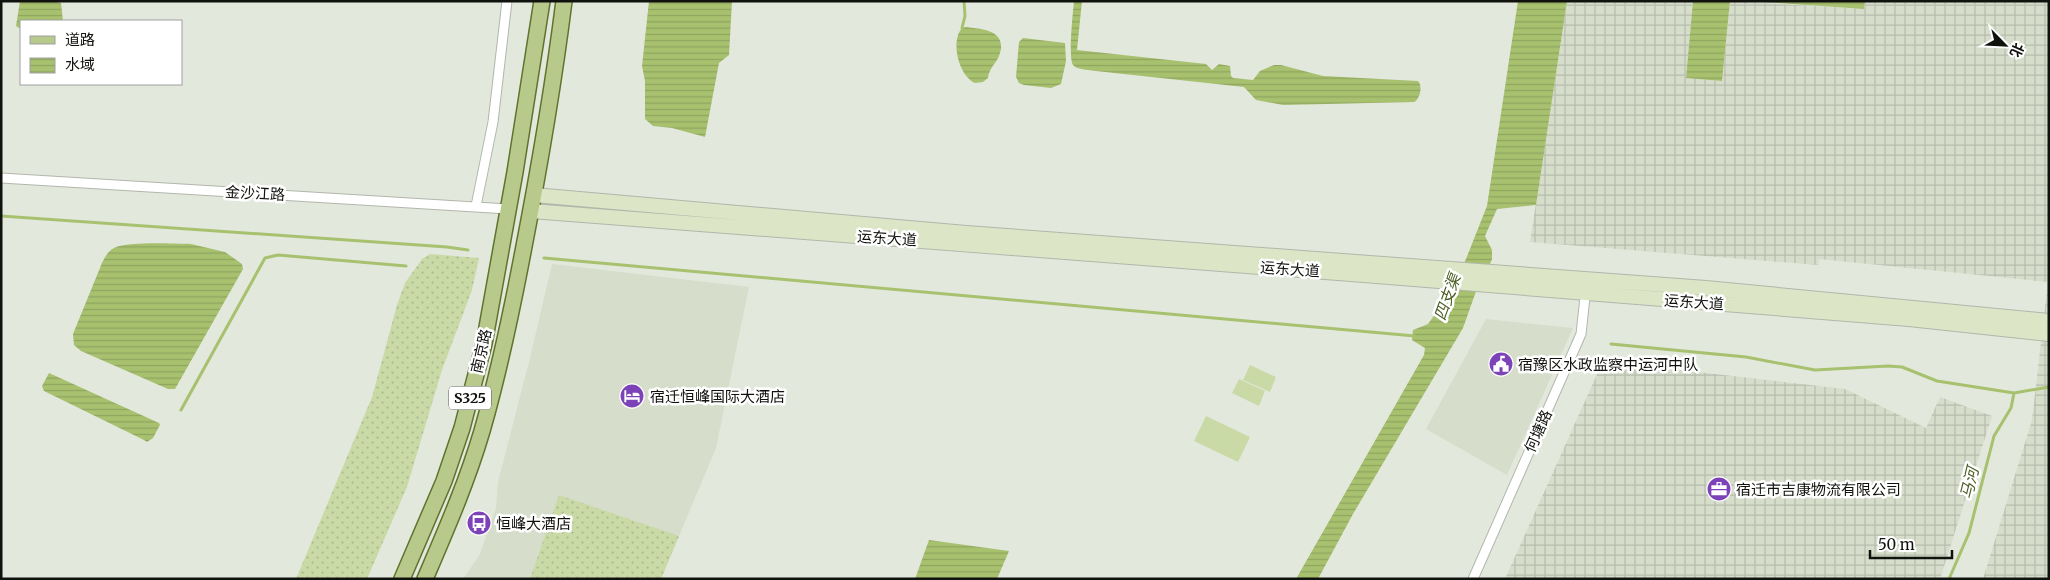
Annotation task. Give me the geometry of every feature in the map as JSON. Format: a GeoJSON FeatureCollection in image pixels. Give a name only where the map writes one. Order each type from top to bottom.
{"type":"FeatureCollection","features":[{"type":"Feature","properties":{"kind":"main road","name":"南京路"},"geometry":{"type":"LineString","coordinates":[[402,579],[444,481],[462,428],[484,344],[515,172],[542,1]]}},
{"type":"Feature","properties":{"kind":"main road","name":"南京路"},"geometry":{"type":"LineString","coordinates":[[425,579],[462,491],[482,432],[504,348],[532,211],[555,74],[564,1]]}},
{"type":"Feature","properties":{"kind":"main road","name":"运东大道"},"geometry":{"type":"LineString","coordinates":[[534,195],[1426,274],[1478,286],[1726,290],[2049,322]]}},
{"type":"Feature","properties":{"kind":"main road","name":"运东大道"},"geometry":{"type":"LineString","coordinates":[[532,211],[1426,274],[1488,273],[1586,287],[2049,334]]}},
{"type":"Feature","properties":{"kind":"street"},"geometry":{"type":"LineString","coordinates":[[476,206],[493,122],[507,1]]}},
{"type":"Feature","properties":{"kind":"street","name":"金沙江路"},"geometry":{"type":"LineString","coordinates":[[1,178],[508,208]]}},
{"type":"Feature","properties":{"kind":"street","name":"何塘路"},"geometry":{"type":"LineString","coordinates":[[1473,579],[1581,334],[1586,287]]}},
{"type":"Feature","properties":{"kind":"shaded area"},"geometry":{"type":"Polygon","coordinates":[[[1567,1],[1693,1],[1686,78],[1722,81],[1730,1],[1864,9],[1865,1],[2049,1],[2049,579],[1983,579],[2032,420],[2048,282],[1819,259],[1818,265],[1530,242],[1567,1]]]}},
{"type":"Feature","properties":{"kind":"shaded area"},"geometry":{"type":"Polygon","coordinates":[[[430,254],[479,258],[472,290],[442,370],[407,487],[367,579],[296,579],[372,397],[397,305],[405,283],[422,259],[430,254]]]}},
{"type":"Feature","properties":{"kind":"shaded area"},"geometry":{"type":"Polygon","coordinates":[[[552,264],[749,287],[716,448],[661,579],[463,579],[480,554],[496,508],[498,482],[552,264]]]}},
{"type":"Feature","properties":{"kind":"shaded area"},"geometry":{"type":"Polygon","coordinates":[[[1486,319],[1573,328],[1507,475],[1426,429],[1486,319]]]}},
{"type":"Feature","properties":{"kind":"shaded area"},"geometry":{"type":"Polygon","coordinates":[[[1603,361],[1845,389],[1926,428],[1940,397],[1992,416],[1940,579],[1505,579],[1603,361]]]}},
{"type":"Feature","properties":{"kind":"shaded area"},"geometry":{"type":"Polygon","coordinates":[[[1250,365],[1276,377],[1270,392],[1243,380],[1250,365]]]}},
{"type":"Feature","properties":{"kind":"shaded area"},"geometry":{"type":"Polygon","coordinates":[[[1239,379],[1265,391],[1259,406],[1232,393],[1239,379]]]}},
{"type":"Feature","properties":{"kind":"shaded area"},"geometry":{"type":"Polygon","coordinates":[[[1206,416],[1250,437],[1238,462],[1194,441],[1206,416]]]}},
{"type":"Feature","properties":{"kind":"shaded area"},"geometry":{"type":"Polygon","coordinates":[[[559,495],[679,536],[661,579],[530,579],[559,495]]]}},
{"type":"Feature","properties":{"kind":"water"},"geometry":{"type":"Polygon","coordinates":[[[20,1],[51,1],[61,3],[63,20],[20,20],[20,28],[16,26],[20,1]]]}},
{"type":"Feature","properties":{"kind":"water"},"geometry":{"type":"Polygon","coordinates":[[[649,1],[732,1],[729,55],[719,63],[705,137],[672,128],[653,126],[645,119],[645,81],[642,66],[649,1]]]}},
{"type":"Feature","properties":{"kind":"water"},"geometry":{"type":"Polygon","coordinates":[[[1074,1],[1082,1],[1077,50],[1206,64],[1212,70],[1219,64],[1230,66],[1233,78],[1253,80],[1260,71],[1274,65],[1281,65],[1323,76],[1418,81],[1420,83],[1420,92],[1414,102],[1283,105],[1256,100],[1244,87],[1080,69],[1073,65],[1071,54],[1074,1]]]}},
{"type":"Feature","properties":{"kind":"water","name":"四支渠"},"geometry":{"type":"Polygon","coordinates":[[[1518,1],[1567,1],[1536,205],[1497,209],[1485,236],[1492,250],[1492,259],[1480,280],[1463,328],[1353,514],[1318,579],[1296,579],[1424,355],[1425,348],[1412,340],[1413,330],[1428,324],[1438,310],[1466,259],[1487,206],[1518,1]]]}},
{"type":"Feature","properties":{"kind":"water"},"geometry":{"type":"Polygon","coordinates":[[[1693,1],[1730,1],[1722,81],[1686,78],[1693,1]]]}},
{"type":"Feature","properties":{"kind":"water"},"geometry":{"type":"Polygon","coordinates":[[[1748,1],[1865,1],[1864,9],[1748,1]]]}},
{"type":"Feature","properties":{"kind":"water"},"geometry":{"type":"Polygon","coordinates":[[[962,28],[990,31],[1001,42],[998,58],[990,70],[988,78],[983,82],[975,83],[969,79],[958,58],[958,34],[962,28]]]}},
{"type":"Feature","properties":{"kind":"water"},"geometry":{"type":"Polygon","coordinates":[[[1023,38],[1065,43],[1066,61],[1061,84],[1051,88],[1019,83],[1016,77],[1019,42],[1023,38]]]}},
{"type":"Feature","properties":{"kind":"water"},"geometry":{"type":"Polygon","coordinates":[[[130,244],[191,244],[225,252],[242,264],[243,269],[175,389],[168,389],[81,351],[74,345],[73,334],[102,263],[110,251],[114,248],[130,244]]]}},
{"type":"Feature","properties":{"kind":"water"},"geometry":{"type":"Polygon","coordinates":[[[49,373],[159,423],[160,425],[153,438],[147,442],[44,391],[42,386],[49,373]]]}},
{"type":"Feature","properties":{"kind":"water"},"geometry":{"type":"Polygon","coordinates":[[[929,540],[1009,551],[997,579],[915,579],[929,540]]]}},
{"type":"Feature","properties":{"kind":"waterway"},"geometry":{"type":"LineString","coordinates":[[962,28],[965,16],[964,1]]}},
{"type":"Feature","properties":{"kind":"waterway"},"geometry":{"type":"LineString","coordinates":[[1,216],[468,250]]}},
{"type":"Feature","properties":{"kind":"waterway"},"geometry":{"type":"LineString","coordinates":[[181,410],[265,258],[278,255],[406,266]]}},
{"type":"Feature","properties":{"kind":"waterway"},"geometry":{"type":"LineString","coordinates":[[544,258],[1415,336]]}},
{"type":"Feature","properties":{"kind":"waterway"},"geometry":{"type":"LineString","coordinates":[[1611,344],[1746,357],[1815,370],[1902,367],[1937,381],[2014,393],[2049,387]]}},
{"type":"Feature","properties":{"kind":"waterway","name":"马河"},"geometry":{"type":"LineString","coordinates":[[1949,579],[1969,533],[1994,436],[2011,408],[2014,393]]}},
{"type":"Feature","properties":{"kind":"place","name":"宿豫区水政监察中运河中队"},"geometry":{"type":"Point","coordinates":[1501,364]}},
{"type":"Feature","properties":{"kind":"place","name":"宿迁恒峰国际大酒店"},"geometry":{"type":"Point","coordinates":[632,396]}},
{"type":"Feature","properties":{"kind":"place","name":"宿迁市吉康物流有限公司"},"geometry":{"type":"Point","coordinates":[1719,489]}},
{"type":"Feature","properties":{"kind":"place","name":"恒峰大酒店"},"geometry":{"type":"Point","coordinates":[479,523]}}]}
